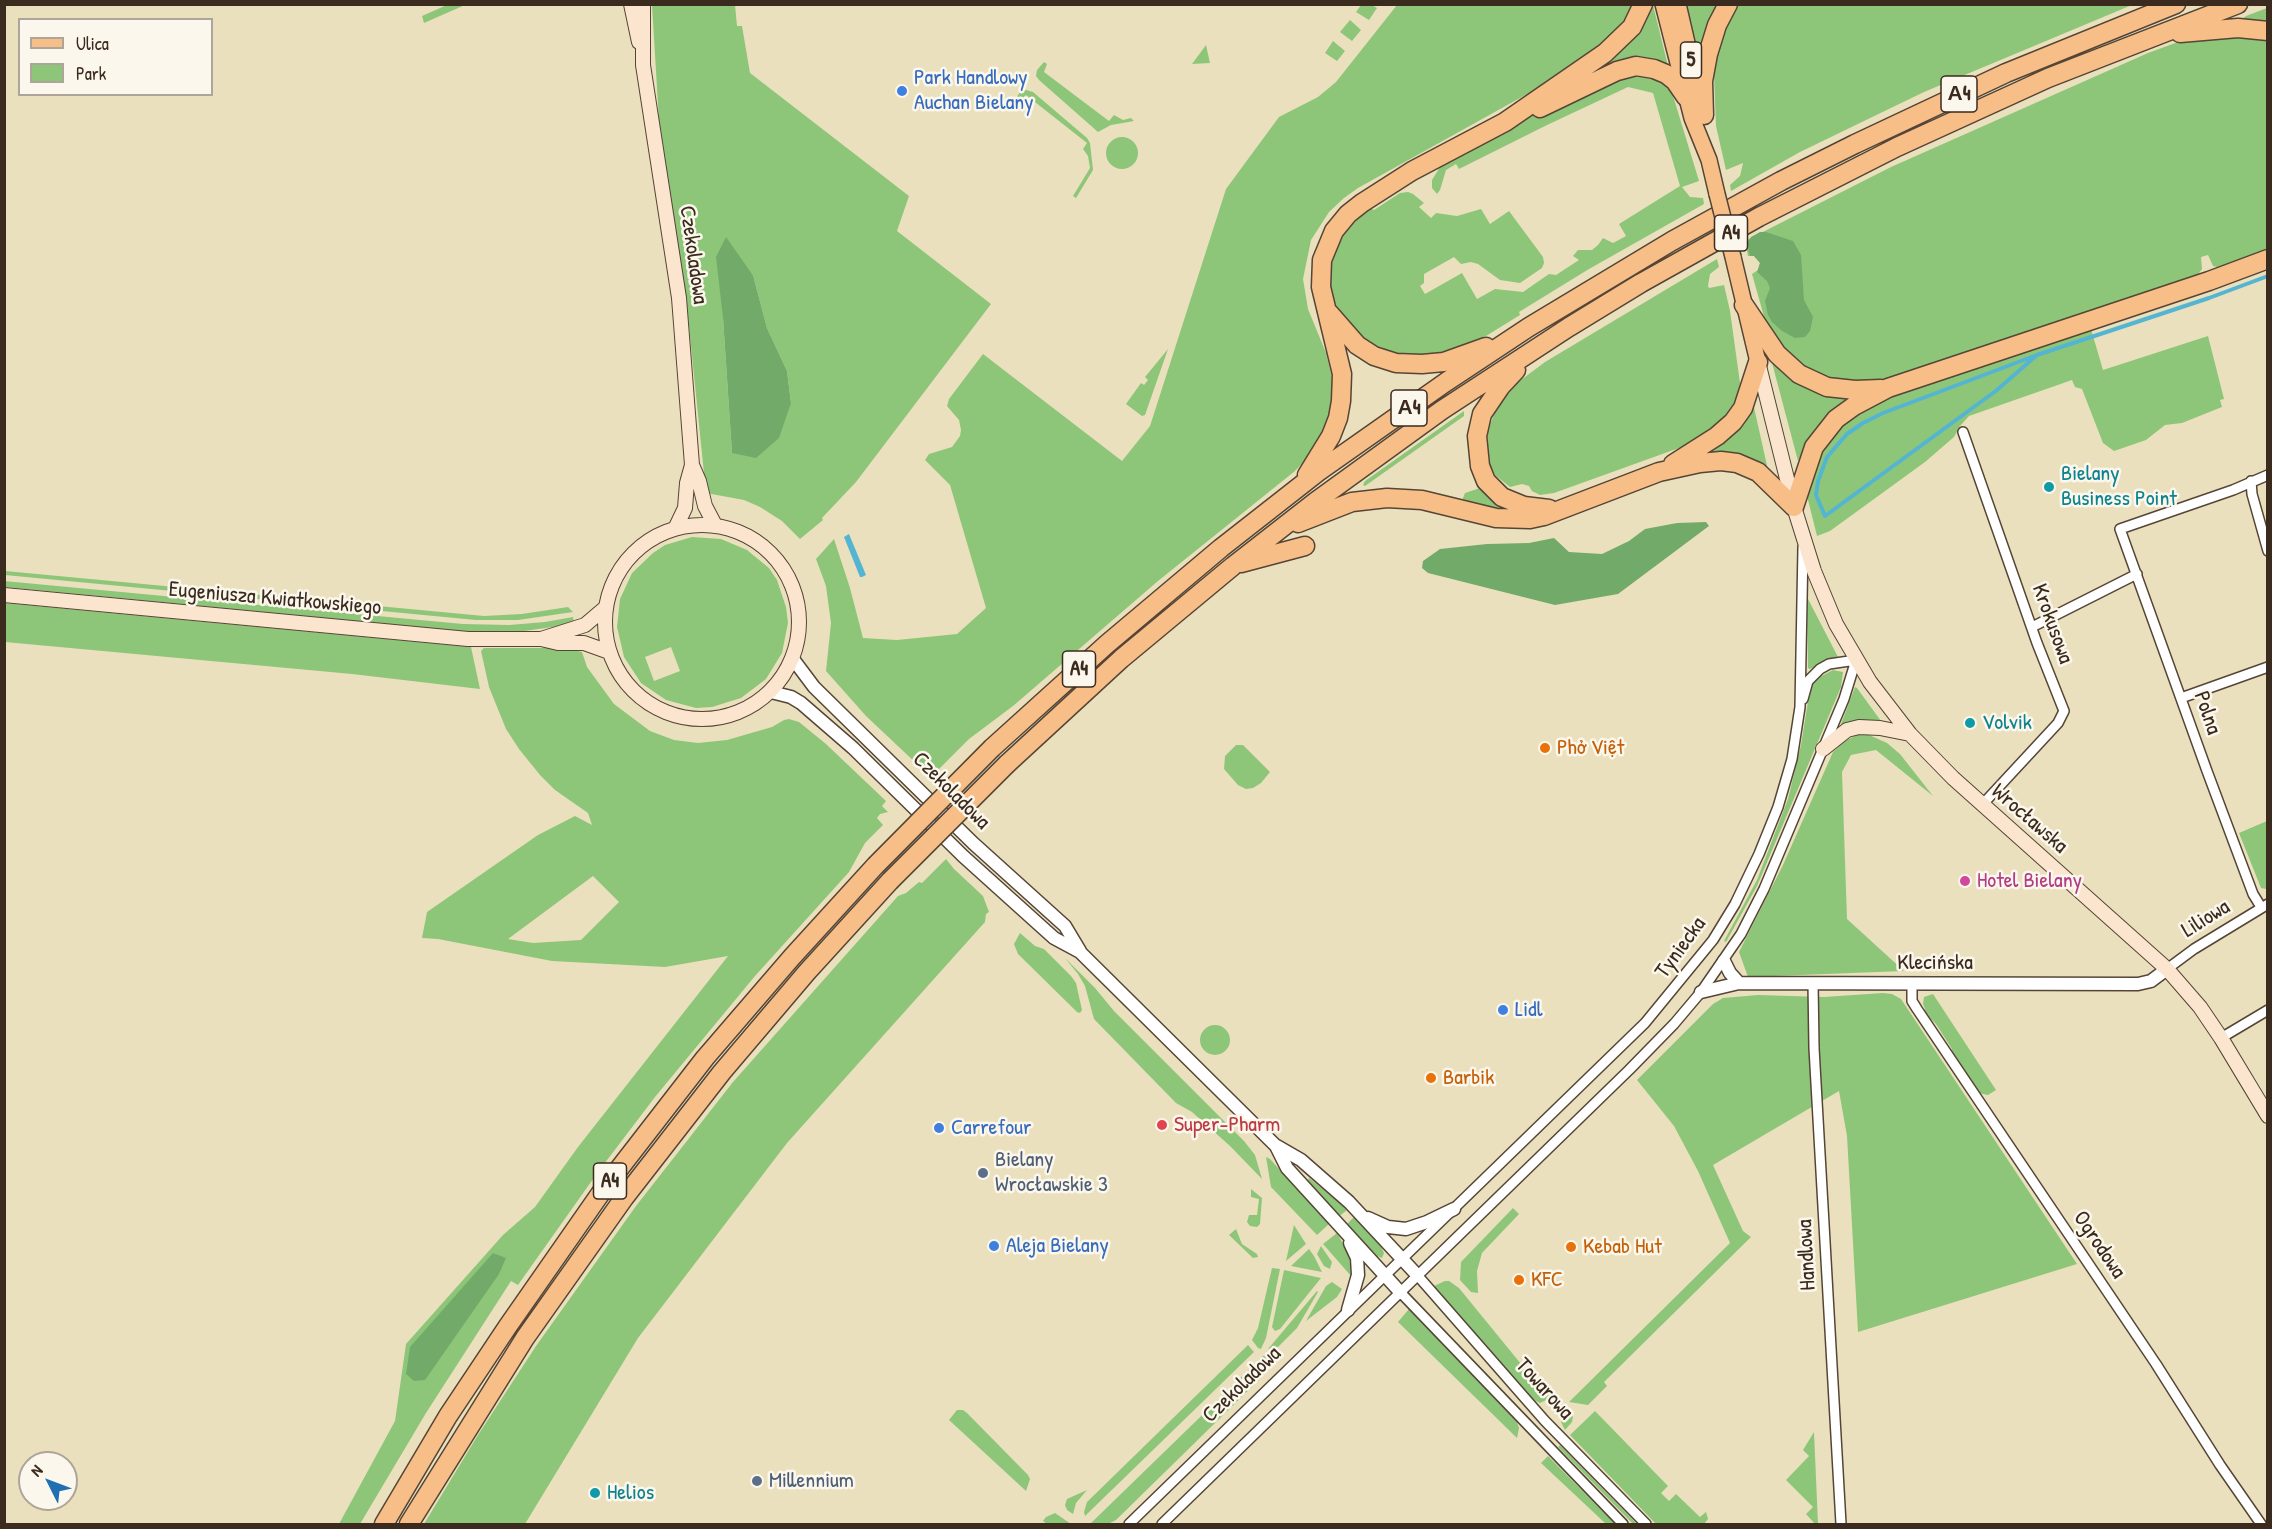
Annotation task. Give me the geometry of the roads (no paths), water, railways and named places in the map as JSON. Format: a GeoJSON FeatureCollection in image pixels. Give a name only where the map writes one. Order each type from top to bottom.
{"type":"FeatureCollection","features":[{"type":"Feature","properties":{"kind":"highway"},"geometry":{"type":"LineString","coordinates":[[1505,122],[1614,46],[1632,27],[1643,4]]}},
{"type":"Feature","properties":{"kind":"highway"},"geometry":{"type":"LineString","coordinates":[[1704,115],[1703,81],[1708,54],[1717,26],[1728,4]]}},
{"type":"Feature","properties":{"kind":"highway"},"geometry":{"type":"LineString","coordinates":[[2128,23],[2156,4]]}},
{"type":"Feature","properties":{"kind":"highway"},"geometry":{"type":"LineString","coordinates":[[2128,23],[2176,4]]}},
{"type":"Feature","properties":{"kind":"highway","name":"A4"},"geometry":{"type":"LineString","coordinates":[[409,1524],[525,1338],[624,1198],[745,1045],[807,972],[890,882],[1007,764],[1121,659],[1315,501],[1433,416],[1552,339],[1686,258],[1832,179],[2010,95],[2145,39],[2238,4]]}},
{"type":"Feature","properties":{"kind":"highway","name":"А4"},"geometry":{"type":"LineString","coordinates":[[1298,488],[1524,330],[1672,241],[1781,181],[1948,99],[2128,23]]}},
{"type":"Feature","properties":{"kind":"highway"},"geometry":{"type":"LineString","coordinates":[[2145,39],[2217,29],[2244,28],[2268,31]]}},
{"type":"Feature","properties":{"kind":"highway"},"geometry":{"type":"LineString","coordinates":[[1298,488],[1323,452],[1338,418],[1341,374],[1321,286],[1322,260],[1334,231],[1347,214],[1412,171],[1505,122],[1617,71],[1636,66],[1654,69],[1675,81],[1686,97]]}},
{"type":"Feature","properties":{"kind":"highway"},"geometry":{"type":"LineString","coordinates":[[1258,546],[1309,517],[1368,499],[1417,499],[1484,516],[1513,520],[1540,517],[1659,472],[1706,462],[1737,463],[1762,475],[1794,507],[1809,458],[1828,427],[1854,405],[1888,388],[2209,281],[2268,258]]}},
{"type":"Feature","properties":{"kind":"highway"},"geometry":{"type":"LineString","coordinates":[[1744,305],[1777,354],[1799,374],[1817,384],[1840,389],[1888,388]]}},
{"type":"Feature","properties":{"kind":"highway"},"geometry":{"type":"LineString","coordinates":[[1327,310],[1356,345],[1374,356],[1396,363],[1444,362],[1524,330]]}},
{"type":"Feature","properties":{"kind":"highway"},"geometry":{"type":"LineString","coordinates":[[1552,339],[1514,372],[1487,404],[1478,427],[1477,452],[1483,475],[1490,486],[1502,497],[1513,503],[1533,508],[1566,507]]}},
{"type":"Feature","properties":{"kind":"highway"},"geometry":{"type":"LineString","coordinates":[[1659,472],[1717,436],[1733,422],[1743,408],[1758,362]]}},
{"type":"Feature","properties":{"kind":"highway","name":"A4"},"geometry":{"type":"LineString","coordinates":[[384,1524],[448,1416],[605,1187],[705,1058],[792,957],[875,866],[992,748],[1168,591],[1298,488]]}},
{"type":"Feature","properties":{"kind":"highway"},"geometry":{"type":"LineString","coordinates":[[1233,566],[1305,546]]}},
{"type":"Feature","properties":{"kind":"main road","name":"Czekoladowa"},"geometry":{"type":"LineString","coordinates":[[631,4],[642,53],[679,298],[692,465],[699,481],[704,504],[715,525]]}},
{"type":"Feature","properties":{"kind":"main road","name":"Czekoladowa"},"geometry":{"type":"LineString","coordinates":[[642,53],[643,4]]}},
{"type":"Feature","properties":{"kind":"main road","name":"5"},"geometry":{"type":"LineString","coordinates":[[1664,4],[1686,97],[1708,160],[1744,305]]}},
{"type":"Feature","properties":{"kind":"main road","name":"5"},"geometry":{"type":"LineString","coordinates":[[1678,4],[1704,115],[1708,160]]}},
{"type":"Feature","properties":{"kind":"main road"},"geometry":{"type":"LineString","coordinates":[[1744,305],[1758,362]]}},
{"type":"Feature","properties":{"kind":"main road","name":"Wrocławska"},"geometry":{"type":"LineString","coordinates":[[1758,362],[1803,539],[1830,612],[1856,660],[1880,696],[1910,734],[1982,805],[2167,969],[2200,1007],[2268,1116]]}},
{"type":"Feature","properties":{"kind":"main road","name":"Czekoladowa"},"geometry":{"type":"LineString","coordinates":[[675,529],[685,508],[687,483],[692,465]]}},
{"type":"Feature","properties":{"kind":"main road"},"geometry":{"type":"LineString","coordinates":[[696,525],[715,525],[750,537],[768,550],[782,566],[794,591],[800,617],[798,644],[793,659],[781,680],[771,692],[752,706],[724,718],[692,719],[676,716],[648,704],[635,693],[615,667],[609,652],[605,636],[605,608],[612,586],[630,556],[655,537],[675,529],[696,525]]}},
{"type":"Feature","properties":{"kind":"main road","name":"Eugeniusza Kwiatkowskiego"},"geometry":{"type":"LineString","coordinates":[[4,595],[468,639],[541,639],[558,643],[584,643],[609,652]]}},
{"type":"Feature","properties":{"kind":"main road","name":"Eugeniusza Kwiatkowskiego"},"geometry":{"type":"LineString","coordinates":[[541,639],[585,625],[605,608]]}},
{"type":"Feature","properties":{"kind":"main road"},"geometry":{"type":"LineString","coordinates":[[1823,749],[1847,730],[1858,727],[1880,728],[1910,734]]}},
{"type":"Feature","properties":{"kind":"street","name":"Krokusowa"},"geometry":{"type":"LineString","coordinates":[[1963,432],[2064,711],[2058,723],[1982,805]]}},
{"type":"Feature","properties":{"kind":"street"},"geometry":{"type":"LineString","coordinates":[[2268,475],[2251,481],[2252,494],[2268,551]]}},
{"type":"Feature","properties":{"kind":"street","name":"Polna"},"geometry":{"type":"LineString","coordinates":[[2251,481],[2233,490],[2120,529],[2242,868],[2253,894],[2264,905]]}},
{"type":"Feature","properties":{"kind":"street","name":"Tyniecka"},"geometry":{"type":"LineString","coordinates":[[1385,1275],[1645,1023],[1713,940],[1735,904],[1778,807],[1792,759],[1800,707],[1803,539]]}},
{"type":"Feature","properties":{"kind":"street"},"geometry":{"type":"LineString","coordinates":[[2032,627],[2137,574]]}},
{"type":"Feature","properties":{"kind":"street","name":"Czekoladowa"},"geometry":{"type":"LineString","coordinates":[[793,659],[814,687],[973,843],[1065,926],[1080,952],[1275,1145],[1301,1160],[1362,1214],[1418,1276],[1162,1524]]}},
{"type":"Feature","properties":{"kind":"street"},"geometry":{"type":"LineString","coordinates":[[1800,707],[1808,681],[1820,669],[1829,664],[1856,660]]}},
{"type":"Feature","properties":{"kind":"street","name":"Tyniecka"},"geometry":{"type":"LineString","coordinates":[[1418,1276],[1674,1024],[1724,961],[1764,889],[1848,687],[1856,660]]}},
{"type":"Feature","properties":{"kind":"street"},"geometry":{"type":"LineString","coordinates":[[2181,698],[2268,667]]}},
{"type":"Feature","properties":{"kind":"street","name":"Czekoladowa"},"geometry":{"type":"LineString","coordinates":[[771,692],[791,697],[801,703],[854,748],[963,856],[1054,938],[1080,952]]}},
{"type":"Feature","properties":{"kind":"street","name":"Liliowa"},"geometry":{"type":"LineString","coordinates":[[2167,969],[2194,949],[2264,905]]}},
{"type":"Feature","properties":{"kind":"street"},"geometry":{"type":"LineString","coordinates":[[1724,961],[1730,974],[1739,983]]}},
{"type":"Feature","properties":{"kind":"street","name":"Klecińska"},"geometry":{"type":"LineString","coordinates":[[1701,992],[1739,983],[2138,984],[2151,981],[2167,969]]}},
{"type":"Feature","properties":{"kind":"street","name":"Handlowa"},"geometry":{"type":"LineString","coordinates":[[1813,983],[1814,1048],[1841,1524]]}},
{"type":"Feature","properties":{"kind":"street","name":"Ogrodowa"},"geometry":{"type":"LineString","coordinates":[[1912,984],[1912,1001],[1917,1009],[2157,1364],[2260,1524]]}},
{"type":"Feature","properties":{"kind":"street"},"geometry":{"type":"LineString","coordinates":[[2221,1038],[2268,1010]]}},
{"type":"Feature","properties":{"kind":"street","name":"Czekoladowa"},"geometry":{"type":"LineString","coordinates":[[1275,1145],[1287,1168],[1401,1293]]}},
{"type":"Feature","properties":{"kind":"street"},"geometry":{"type":"LineString","coordinates":[[1362,1214],[1388,1227],[1406,1228],[1427,1222],[1454,1209]]}},
{"type":"Feature","properties":{"kind":"street"},"geometry":{"type":"LineString","coordinates":[[1343,1232],[1357,1258],[1358,1275],[1348,1311]]}},
{"type":"Feature","properties":{"kind":"street","name":"Czekoladowa"},"geometry":{"type":"LineString","coordinates":[[1129,1524],[1385,1275]]}},
{"type":"Feature","properties":{"kind":"street","name":"Towarowa"},"geometry":{"type":"LineString","coordinates":[[1418,1276],[1545,1421],[1646,1524]]}},
{"type":"Feature","properties":{"kind":"street","name":"Towarowa"},"geometry":{"type":"LineString","coordinates":[[1401,1293],[1623,1524]]}},
{"type":"Feature","properties":{"kind":"water"},"geometry":{"type":"Polygon","coordinates":[[[849,534],[866,575],[862,577],[860,577],[844,537],[849,534]]]}},
{"type":"Feature","properties":{"kind":"waterway"},"geometry":{"type":"LineString","coordinates":[[2037,355],[1997,390],[1825,516],[1816,495],[1818,481],[1827,457],[1847,434],[1863,423],[1883,413],[2037,355],[2268,276]]}},
{"type":"Feature","properties":{"kind":"place","name":"Park Handlowy Auchan Bielany"},"geometry":{"type":"Point","coordinates":[902,91]}},
{"type":"Feature","properties":{"kind":"place","name":"Bielany Business Point"},"geometry":{"type":"Point","coordinates":[2049,487]}},
{"type":"Feature","properties":{"kind":"place","name":"Volvik"},"geometry":{"type":"Point","coordinates":[1970,723]}},
{"type":"Feature","properties":{"kind":"place","name":"Phở Việt"},"geometry":{"type":"Point","coordinates":[1545,748]}},
{"type":"Feature","properties":{"kind":"place","name":"Hotel Bielany"},"geometry":{"type":"Point","coordinates":[1965,881]}},
{"type":"Feature","properties":{"kind":"place","name":"Lidl"},"geometry":{"type":"Point","coordinates":[1503,1010]}},
{"type":"Feature","properties":{"kind":"place","name":"Barbik"},"geometry":{"type":"Point","coordinates":[1431,1078]}},
{"type":"Feature","properties":{"kind":"place","name":"Super-Pharm"},"geometry":{"type":"Point","coordinates":[1162,1125]}},
{"type":"Feature","properties":{"kind":"place","name":"Carrefour"},"geometry":{"type":"Point","coordinates":[939,1128]}},
{"type":"Feature","properties":{"kind":"place","name":"Bielany Wrocławskie 3"},"geometry":{"type":"Point","coordinates":[983,1173]}},
{"type":"Feature","properties":{"kind":"place","name":"Aleja Bielany"},"geometry":{"type":"Point","coordinates":[994,1246]}},
{"type":"Feature","properties":{"kind":"place","name":"Kebab Hut"},"geometry":{"type":"Point","coordinates":[1571,1247]}},
{"type":"Feature","properties":{"kind":"place","name":"KFC"},"geometry":{"type":"Point","coordinates":[1519,1280]}},
{"type":"Feature","properties":{"kind":"place","name":"Millennium"},"geometry":{"type":"Point","coordinates":[757,1481]}},
{"type":"Feature","properties":{"kind":"place","name":"Helios"},"geometry":{"type":"Point","coordinates":[595,1493]}}]}
